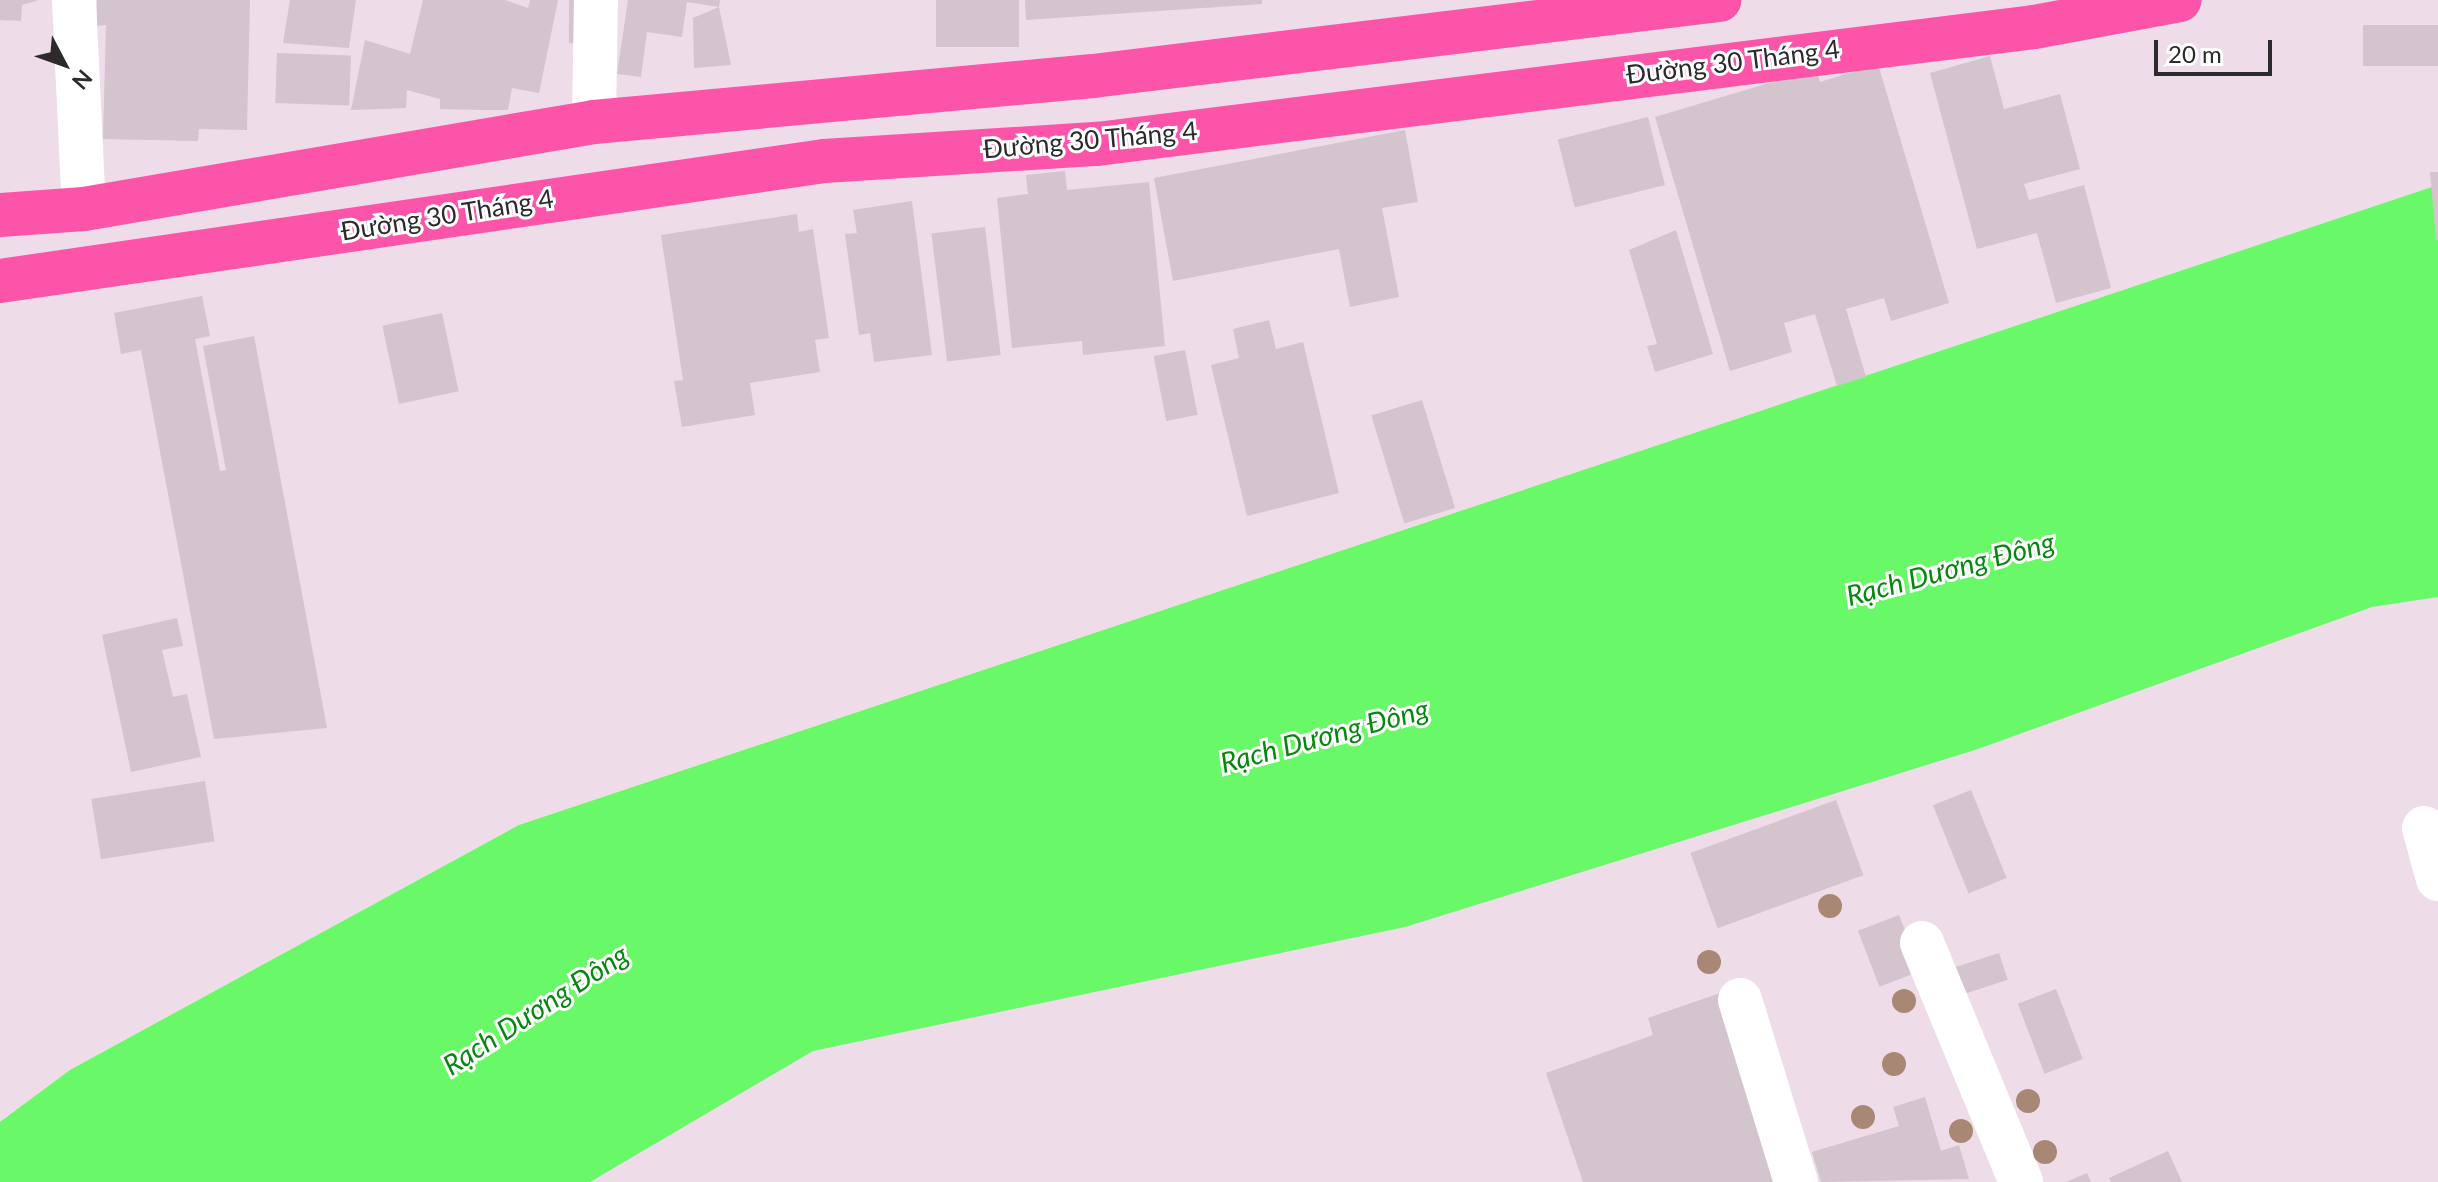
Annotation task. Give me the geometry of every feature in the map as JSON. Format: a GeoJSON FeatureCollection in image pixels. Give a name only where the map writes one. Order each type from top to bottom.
{"type":"FeatureCollection","features":[{"type":"Feature","properties":{"kind":"main road"},"geometry":{"type":"LineString","coordinates":[[0,215],[84,209],[594,122],[1093,76],[1719,0]]}},
{"type":"Feature","properties":{"kind":"main road","name":"Đường 30 Tháng 4"},"geometry":{"type":"LineString","coordinates":[[0,281],[90,272],[810,163],[1097,144],[2032,14],[2180,0]]}},
{"type":"Feature","properties":{"kind":"main road"},"geometry":{"type":"LineString","coordinates":[[1093,76],[1097,144]]}},
{"type":"Feature","properties":{"kind":"main road"},"geometry":{"type":"LineString","coordinates":[[84,209],[90,272]]}},
{"type":"Feature","properties":{"kind":"street"},"geometry":{"type":"LineString","coordinates":[[74,0],[84,209]]}},
{"type":"Feature","properties":{"kind":"street"},"geometry":{"type":"LineString","coordinates":[[594,122],[596,0]]}},
{"type":"Feature","properties":{"kind":"street"},"geometry":{"type":"LineString","coordinates":[[2424,828],[2438,879]]}},
{"type":"Feature","properties":{"kind":"street"},"geometry":{"type":"LineString","coordinates":[[1922,943],[2021,1182]]}},
{"type":"Feature","properties":{"kind":"street"},"geometry":{"type":"LineString","coordinates":[[1740,1000],[1796,1182]]}},
{"type":"Feature","properties":{"kind":"water","name":"Rạch Dương Đông"},"geometry":{"type":"Polygon","coordinates":[[[2438,185],[2438,597],[2372,607],[1978,749],[1405,927],[813,1051],[590,1182],[0,1182],[0,1122],[70,1070],[519,825],[2438,185]]]}},
{"type":"Feature","properties":{"kind":"building"},"geometry":{"type":"Polygon","coordinates":[[[0,0],[39,0],[22,5],[21,21],[0,20],[0,0]]]}},
{"type":"Feature","properties":{"kind":"building"},"geometry":{"type":"Polygon","coordinates":[[[97,0],[250,0],[247,130],[199,129],[198,141],[103,139],[106,25],[96,26],[97,0]]]}},
{"type":"Feature","properties":{"kind":"building"},"geometry":{"type":"Polygon","coordinates":[[[290,0],[356,0],[349,48],[283,43],[290,0]]]}},
{"type":"Feature","properties":{"kind":"building"},"geometry":{"type":"Polygon","coordinates":[[[423,0],[505,0],[528,8],[530,0],[558,0],[539,93],[512,88],[508,110],[440,109],[440,99],[407,90],[406,108],[351,110],[365,40],[410,54],[423,0]]]}},
{"type":"Feature","properties":{"kind":"building"},"geometry":{"type":"Polygon","coordinates":[[[569,0],[589,0],[589,43],[569,43],[569,0]]]}},
{"type":"Feature","properties":{"kind":"building"},"geometry":{"type":"Polygon","coordinates":[[[628,0],[720,0],[719,7],[687,2],[682,37],[647,32],[641,77],[617,74],[628,0]]]}},
{"type":"Feature","properties":{"kind":"building"},"geometry":{"type":"Polygon","coordinates":[[[936,0],[1019,0],[1019,47],[936,47],[936,0]]]}},
{"type":"Feature","properties":{"kind":"building"},"geometry":{"type":"Polygon","coordinates":[[[1025,0],[1262,0],[1262,4],[1026,20],[1025,0]]]}},
{"type":"Feature","properties":{"kind":"building"},"geometry":{"type":"Polygon","coordinates":[[[719,7],[731,65],[694,68],[693,18],[719,7]]]}},
{"type":"Feature","properties":{"kind":"building"},"geometry":{"type":"Polygon","coordinates":[[[2363,25],[2438,25],[2438,66],[2363,66],[2363,25]]]}},
{"type":"Feature","properties":{"kind":"building"},"geometry":{"type":"Polygon","coordinates":[[[277,53],[351,56],[349,106],[275,103],[277,53]]]}},
{"type":"Feature","properties":{"kind":"building"},"geometry":{"type":"Polygon","coordinates":[[[1990,56],[2004,109],[2060,94],[2080,169],[2024,184],[2029,200],[2084,185],[2111,288],[2056,303],[2037,233],[1977,249],[1930,73],[1990,56]]]}},
{"type":"Feature","properties":{"kind":"building"},"geometry":{"type":"Polygon","coordinates":[[[1878,64],[1949,303],[1891,321],[1884,298],[1846,309],[1866,377],[1837,386],[1815,314],[1784,323],[1792,352],[1730,371],[1655,117],[1816,69],[1820,82],[1878,64]]]}},
{"type":"Feature","properties":{"kind":"building"},"geometry":{"type":"Polygon","coordinates":[[[1648,117],[1665,185],[1575,207],[1558,139],[1648,117]]]}},
{"type":"Feature","properties":{"kind":"building"},"geometry":{"type":"Polygon","coordinates":[[[1405,130],[1418,202],[1382,208],[1399,297],[1350,307],[1339,249],[1173,281],[1154,178],[1405,130]]]}},
{"type":"Feature","properties":{"kind":"building"},"geometry":{"type":"Polygon","coordinates":[[[1065,171],[1067,190],[1149,182],[1165,346],[1083,355],[1082,341],[1012,348],[997,198],[1028,194],[1026,175],[1065,171]]]}},
{"type":"Feature","properties":{"kind":"building"},"geometry":{"type":"Polygon","coordinates":[[[2430,172],[2438,172],[2438,240],[2436,240],[2430,172]]]}},
{"type":"Feature","properties":{"kind":"building"},"geometry":{"type":"Polygon","coordinates":[[[912,201],[932,355],[874,362],[870,333],[859,335],[845,234],[857,233],[853,210],[912,201]]]}},
{"type":"Feature","properties":{"kind":"building"},"geometry":{"type":"Polygon","coordinates":[[[797,214],[799,232],[813,229],[829,338],[815,340],[820,372],[750,383],[755,415],[682,427],[674,381],[683,380],[661,235],[797,214]]]}},
{"type":"Feature","properties":{"kind":"building"},"geometry":{"type":"Polygon","coordinates":[[[985,227],[1001,355],[947,362],[931,234],[985,227]]]}},
{"type":"Feature","properties":{"kind":"building"},"geometry":{"type":"Polygon","coordinates":[[[1676,230],[1713,354],[1655,372],[1647,346],[1657,344],[1629,250],[1676,230]]]}},
{"type":"Feature","properties":{"kind":"building"},"geometry":{"type":"Polygon","coordinates":[[[202,296],[210,336],[195,339],[220,471],[226,470],[203,346],[254,336],[327,728],[214,739],[141,350],[121,354],[114,313],[202,296]]]}},
{"type":"Feature","properties":{"kind":"building"},"geometry":{"type":"Polygon","coordinates":[[[442,313],[459,391],[399,404],[382,326],[442,313]]]}},
{"type":"Feature","properties":{"kind":"building"},"geometry":{"type":"Polygon","coordinates":[[[1269,320],[1276,349],[1303,342],[1339,493],[1247,516],[1211,365],[1239,358],[1233,329],[1269,320]]]}},
{"type":"Feature","properties":{"kind":"building"},"geometry":{"type":"Polygon","coordinates":[[[1185,350],[1198,415],[1166,421],[1154,356],[1185,350]]]}},
{"type":"Feature","properties":{"kind":"building"},"geometry":{"type":"Polygon","coordinates":[[[1422,400],[1455,508],[1404,524],[1371,415],[1422,400]]]}},
{"type":"Feature","properties":{"kind":"building"},"geometry":{"type":"Polygon","coordinates":[[[177,618],[183,646],[162,650],[173,697],[187,694],[201,757],[131,772],[102,635],[177,618]]]}},
{"type":"Feature","properties":{"kind":"building"},"geometry":{"type":"Polygon","coordinates":[[[205,781],[215,841],[101,859],[91,799],[205,781]]]}},
{"type":"Feature","properties":{"kind":"building"},"geometry":{"type":"Polygon","coordinates":[[[1971,790],[2007,878],[1969,893],[1933,805],[1971,790]]]}},
{"type":"Feature","properties":{"kind":"building"},"geometry":{"type":"Polygon","coordinates":[[[1836,800],[1863,875],[1718,928],[1690,853],[1836,800]]]}},
{"type":"Feature","properties":{"kind":"building"},"geometry":{"type":"Polygon","coordinates":[[[1899,915],[1921,971],[1879,987],[1858,931],[1899,915]]]}},
{"type":"Feature","properties":{"kind":"building"},"geometry":{"type":"Polygon","coordinates":[[[1999,953],[2008,980],[1955,997],[1947,970],[1999,953]]]}},
{"type":"Feature","properties":{"kind":"building"},"geometry":{"type":"Polygon","coordinates":[[[2056,989],[2083,1059],[2045,1074],[2018,1004],[2056,989]]]}},
{"type":"Feature","properties":{"kind":"building"},"geometry":{"type":"Polygon","coordinates":[[[1723,992],[1789,1182],[1583,1182],[1546,1073],[1653,1035],[1648,1018],[1723,992]]]}},
{"type":"Feature","properties":{"kind":"building"},"geometry":{"type":"Polygon","coordinates":[[[1925,1097],[1941,1151],[1959,1145],[1969,1179],[1821,1182],[1812,1152],[1899,1126],[1893,1107],[1925,1097]]]}},
{"type":"Feature","properties":{"kind":"building"},"geometry":{"type":"Polygon","coordinates":[[[2168,1151],[2182,1182],[2111,1182],[2109,1178],[2168,1151]]]}},
{"type":"Feature","properties":{"kind":"building"},"geometry":{"type":"Polygon","coordinates":[[[2087,1173],[2091,1182],[2066,1182],[2087,1173]]]}}]}
